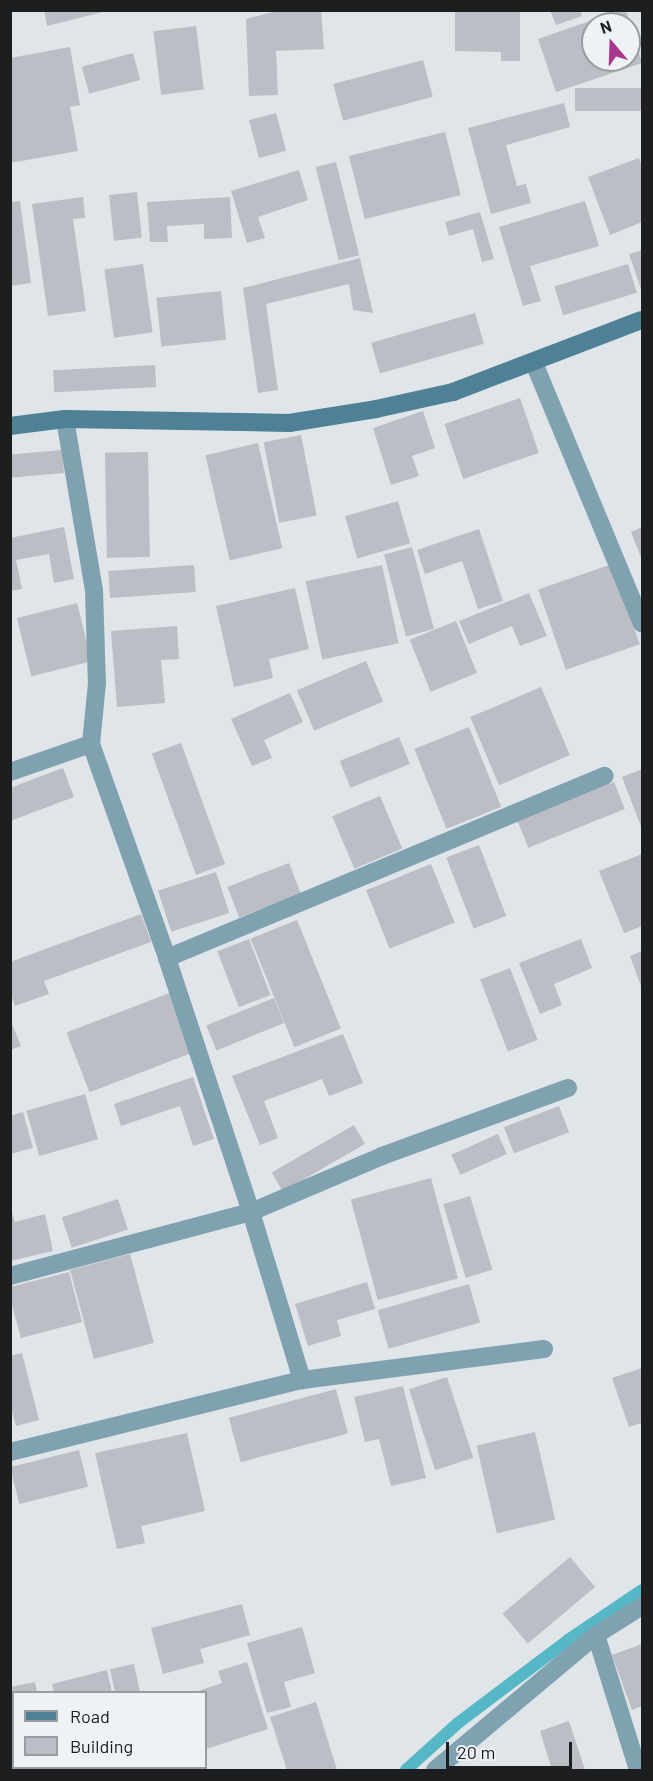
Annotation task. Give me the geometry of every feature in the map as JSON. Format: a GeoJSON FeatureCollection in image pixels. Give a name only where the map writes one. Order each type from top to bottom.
{"type":"FeatureCollection","features":[{"type":"Feature","properties":{"kind":"street"},"geometry":{"type":"LineString","coordinates":[[10,426],[65,419],[289,423],[376,409],[453,392],[642,320]]}},
{"type":"Feature","properties":{"kind":"street"},"geometry":{"type":"LineString","coordinates":[[534,363],[642,624]]}},
{"type":"Feature","properties":{"kind":"street"},"geometry":{"type":"LineString","coordinates":[[65,419],[94,590],[97,683],[91,744],[168,958],[302,1380]]}},
{"type":"Feature","properties":{"kind":"street"},"geometry":{"type":"LineString","coordinates":[[10,771],[91,744]]}},
{"type":"Feature","properties":{"kind":"street"},"geometry":{"type":"LineString","coordinates":[[168,958],[605,776]]}},
{"type":"Feature","properties":{"kind":"street"},"geometry":{"type":"LineString","coordinates":[[10,1276],[250,1212],[382,1156],[568,1088]]}},
{"type":"Feature","properties":{"kind":"street"},"geometry":{"type":"LineString","coordinates":[[10,1452],[302,1380],[544,1349]]}},
{"type":"Feature","properties":{"kind":"street"},"geometry":{"type":"LineString","coordinates":[[435,1770],[596,1635],[642,1606]]}},
{"type":"Feature","properties":{"kind":"street"},"geometry":{"type":"LineString","coordinates":[[596,1635],[638,1770]]}},
{"type":"Feature","properties":{"kind":"building"},"geometry":{"type":"Polygon","coordinates":[[[44,10],[106,10],[107,11],[47,26],[44,10]]]}},
{"type":"Feature","properties":{"kind":"building"},"geometry":{"type":"Polygon","coordinates":[[[280,10],[321,10],[324,49],[276,51],[278,95],[249,96],[246,19],[280,10]]]}},
{"type":"Feature","properties":{"kind":"building"},"geometry":{"type":"Polygon","coordinates":[[[455,10],[520,10],[520,61],[501,61],[501,52],[455,51],[455,10]]]}},
{"type":"Feature","properties":{"kind":"building"},"geometry":{"type":"Polygon","coordinates":[[[550,10],[580,10],[581,16],[556,25],[550,10]]]}},
{"type":"Feature","properties":{"kind":"building"},"geometry":{"type":"Polygon","coordinates":[[[581,24],[581,72],[615,72],[556,92],[538,39],[581,24]]]}},
{"type":"Feature","properties":{"kind":"building"},"geometry":{"type":"Polygon","coordinates":[[[196,26],[204,90],[161,95],[153,31],[196,26]]]}},
{"type":"Feature","properties":{"kind":"building"},"geometry":{"type":"Polygon","coordinates":[[[70,47],[80,105],[70,107],[78,151],[10,163],[10,58],[70,47]]]}},
{"type":"Feature","properties":{"kind":"building"},"geometry":{"type":"Polygon","coordinates":[[[133,53],[140,80],[89,94],[82,67],[133,53]]]}},
{"type":"Feature","properties":{"kind":"building"},"geometry":{"type":"Polygon","coordinates":[[[423,60],[433,97],[343,121],[333,84],[423,60]]]}},
{"type":"Feature","properties":{"kind":"building"},"geometry":{"type":"Polygon","coordinates":[[[575,88],[642,88],[642,111],[575,111],[575,88]]]}},
{"type":"Feature","properties":{"kind":"building"},"geometry":{"type":"Polygon","coordinates":[[[564,103],[570,127],[506,145],[517,186],[526,184],[531,203],[491,214],[468,128],[564,103]]]}},
{"type":"Feature","properties":{"kind":"building"},"geometry":{"type":"Polygon","coordinates":[[[276,113],[286,151],[259,158],[249,120],[276,113]]]}},
{"type":"Feature","properties":{"kind":"building"},"geometry":{"type":"Polygon","coordinates":[[[445,132],[461,195],[365,219],[349,156],[445,132]]]}},
{"type":"Feature","properties":{"kind":"building"},"geometry":{"type":"Polygon","coordinates":[[[639,158],[642,167],[642,222],[610,235],[588,177],[639,158]]]}},
{"type":"Feature","properties":{"kind":"building"},"geometry":{"type":"Polygon","coordinates":[[[336,162],[359,255],[339,260],[316,167],[336,162]]]}},
{"type":"Feature","properties":{"kind":"building"},"geometry":{"type":"Polygon","coordinates":[[[299,170],[308,200],[258,217],[265,238],[247,243],[231,191],[299,170]]]}},
{"type":"Feature","properties":{"kind":"building"},"geometry":{"type":"Polygon","coordinates":[[[137,192],[142,238],[114,241],[109,195],[137,192]]]}},
{"type":"Feature","properties":{"kind":"building"},"geometry":{"type":"Polygon","coordinates":[[[83,197],[85,218],[73,219],[86,311],[48,316],[32,204],[83,197]]]}},
{"type":"Feature","properties":{"kind":"building"},"geometry":{"type":"Polygon","coordinates":[[[230,197],[232,238],[204,239],[204,224],[167,226],[168,242],[150,242],[147,202],[230,197]]]}},
{"type":"Feature","properties":{"kind":"building"},"geometry":{"type":"Polygon","coordinates":[[[20,201],[31,283],[10,286],[10,202],[20,201]]]}},
{"type":"Feature","properties":{"kind":"building"},"geometry":{"type":"Polygon","coordinates":[[[585,201],[599,246],[530,266],[541,301],[523,306],[499,227],[585,201]]]}},
{"type":"Feature","properties":{"kind":"building"},"geometry":{"type":"Polygon","coordinates":[[[480,212],[494,259],[482,262],[473,229],[449,236],[445,222],[480,212]]]}},
{"type":"Feature","properties":{"kind":"building"},"geometry":{"type":"Polygon","coordinates":[[[642,250],[642,292],[629,254],[642,250]]]}},
{"type":"Feature","properties":{"kind":"building"},"geometry":{"type":"Polygon","coordinates":[[[360,258],[373,313],[353,310],[349,284],[266,304],[278,390],[258,393],[243,288],[360,258]]]}},
{"type":"Feature","properties":{"kind":"building"},"geometry":{"type":"Polygon","coordinates":[[[143,264],[153,332],[114,338],[104,269],[143,264]]]}},
{"type":"Feature","properties":{"kind":"building"},"geometry":{"type":"Polygon","coordinates":[[[628,264],[637,293],[563,315],[554,287],[628,264]]]}},
{"type":"Feature","properties":{"kind":"building"},"geometry":{"type":"Polygon","coordinates":[[[221,291],[226,340],[161,347],[156,298],[221,291]]]}},
{"type":"Feature","properties":{"kind":"building"},"geometry":{"type":"Polygon","coordinates":[[[475,313],[484,344],[380,374],[371,343],[475,313]]]}},
{"type":"Feature","properties":{"kind":"building"},"geometry":{"type":"Polygon","coordinates":[[[155,365],[156,387],[54,392],[53,370],[155,365]]]}},
{"type":"Feature","properties":{"kind":"building"},"geometry":{"type":"Polygon","coordinates":[[[520,398],[539,453],[463,479],[444,424],[520,398]]]}},
{"type":"Feature","properties":{"kind":"building"},"geometry":{"type":"Polygon","coordinates":[[[423,411],[435,448],[412,456],[419,476],[391,485],[373,428],[423,411]]]}},
{"type":"Feature","properties":{"kind":"building"},"geometry":{"type":"Polygon","coordinates":[[[301,435],[317,515],[279,523],[264,442],[301,435]]]}},
{"type":"Feature","properties":{"kind":"building"},"geometry":{"type":"Polygon","coordinates":[[[258,443],[282,548],[230,560],[205,455],[258,443]]]}},
{"type":"Feature","properties":{"kind":"building"},"geometry":{"type":"Polygon","coordinates":[[[62,450],[64,473],[12,477],[10,455],[62,450]]]}},
{"type":"Feature","properties":{"kind":"building"},"geometry":{"type":"Polygon","coordinates":[[[148,452],[150,557],[107,558],[105,453],[148,452]]]}},
{"type":"Feature","properties":{"kind":"building"},"geometry":{"type":"Polygon","coordinates":[[[398,501],[410,543],[357,558],[345,516],[398,501]]]}},
{"type":"Feature","properties":{"kind":"building"},"geometry":{"type":"Polygon","coordinates":[[[64,527],[74,579],[54,583],[49,554],[16,560],[22,589],[10,591],[10,538],[64,527]]]}},
{"type":"Feature","properties":{"kind":"building"},"geometry":{"type":"Polygon","coordinates":[[[642,527],[642,560],[631,532],[642,527]]]}},
{"type":"Feature","properties":{"kind":"building"},"geometry":{"type":"Polygon","coordinates":[[[479,529],[503,601],[478,609],[462,561],[425,574],[417,550],[479,529]]]}},
{"type":"Feature","properties":{"kind":"building"},"geometry":{"type":"Polygon","coordinates":[[[412,547],[434,629],[406,637],[384,555],[412,547]]]}},
{"type":"Feature","properties":{"kind":"building"},"geometry":{"type":"Polygon","coordinates":[[[612,564],[640,644],[566,670],[538,589],[612,564]]]}},
{"type":"Feature","properties":{"kind":"building"},"geometry":{"type":"Polygon","coordinates":[[[194,565],[196,592],[110,598],[108,571],[194,565]]]}},
{"type":"Feature","properties":{"kind":"building"},"geometry":{"type":"Polygon","coordinates":[[[382,565],[399,643],[322,659],[306,581],[382,565]]]}},
{"type":"Feature","properties":{"kind":"building"},"geometry":{"type":"Polygon","coordinates":[[[295,588],[309,649],[269,659],[273,678],[234,687],[216,606],[295,588]]]}},
{"type":"Feature","properties":{"kind":"building"},"geometry":{"type":"Polygon","coordinates":[[[529,593],[547,636],[520,646],[512,626],[469,644],[459,621],[529,593]]]}},
{"type":"Feature","properties":{"kind":"building"},"geometry":{"type":"Polygon","coordinates":[[[77,603],[92,661],[31,676],[17,618],[77,603]]]}},
{"type":"Feature","properties":{"kind":"building"},"geometry":{"type":"Polygon","coordinates":[[[456,621],[477,673],[431,692],[410,640],[456,621]]]}},
{"type":"Feature","properties":{"kind":"building"},"geometry":{"type":"Polygon","coordinates":[[[177,626],[179,659],[161,660],[165,703],[117,707],[111,631],[177,626]]]}},
{"type":"Feature","properties":{"kind":"building"},"geometry":{"type":"Polygon","coordinates":[[[366,661],[383,702],[314,731],[297,690],[366,661]]]}},
{"type":"Feature","properties":{"kind":"building"},"geometry":{"type":"Polygon","coordinates":[[[541,687],[570,755],[499,785],[470,717],[541,687]]]}},
{"type":"Feature","properties":{"kind":"building"},"geometry":{"type":"Polygon","coordinates":[[[290,693],[303,722],[264,740],[272,758],[252,766],[231,719],[290,693]]]}},
{"type":"Feature","properties":{"kind":"building"},"geometry":{"type":"Polygon","coordinates":[[[469,727],[501,807],[447,829],[414,749],[469,727]]]}},
{"type":"Feature","properties":{"kind":"building"},"geometry":{"type":"Polygon","coordinates":[[[399,737],[410,764],[351,788],[340,761],[399,737]]]}},
{"type":"Feature","properties":{"kind":"building"},"geometry":{"type":"Polygon","coordinates":[[[181,743],[225,864],[196,875],[152,754],[181,743]]]}},
{"type":"Feature","properties":{"kind":"building"},"geometry":{"type":"Polygon","coordinates":[[[63,768],[74,797],[10,821],[10,788],[63,768]]]}},
{"type":"Feature","properties":{"kind":"building"},"geometry":{"type":"Polygon","coordinates":[[[642,769],[642,829],[622,777],[642,769]]]}},
{"type":"Feature","properties":{"kind":"building"},"geometry":{"type":"Polygon","coordinates":[[[614,782],[625,809],[528,848],[518,821],[614,782]]]}},
{"type":"Feature","properties":{"kind":"building"},"geometry":{"type":"Polygon","coordinates":[[[380,796],[402,848],[354,869],[332,816],[380,796]]]}},
{"type":"Feature","properties":{"kind":"building"},"geometry":{"type":"Polygon","coordinates":[[[479,845],[506,916],[474,928],[446,858],[479,845]]]}},
{"type":"Feature","properties":{"kind":"building"},"geometry":{"type":"Polygon","coordinates":[[[642,854],[642,926],[624,933],[599,871],[642,854]]]}},
{"type":"Feature","properties":{"kind":"building"},"geometry":{"type":"Polygon","coordinates":[[[289,863],[301,894],[239,917],[227,887],[289,863]]]}},
{"type":"Feature","properties":{"kind":"building"},"geometry":{"type":"Polygon","coordinates":[[[431,864],[455,922],[390,949],[366,890],[431,864]]]}},
{"type":"Feature","properties":{"kind":"building"},"geometry":{"type":"Polygon","coordinates":[[[216,872],[229,913],[171,932],[158,891],[216,872]]]}},
{"type":"Feature","properties":{"kind":"building"},"geometry":{"type":"Polygon","coordinates":[[[141,914],[151,942],[44,981],[49,994],[15,1006],[10,992],[10,962],[141,914]]]}},
{"type":"Feature","properties":{"kind":"building"},"geometry":{"type":"Polygon","coordinates":[[[297,920],[341,1028],[294,1047],[251,939],[297,920]]]}},
{"type":"Feature","properties":{"kind":"building"},"geometry":{"type":"Polygon","coordinates":[[[249,939],[271,995],[239,1007],[217,951],[249,939]]]}},
{"type":"Feature","properties":{"kind":"building"},"geometry":{"type":"Polygon","coordinates":[[[581,939],[592,968],[554,984],[562,1005],[540,1014],[519,963],[581,939]]]}},
{"type":"Feature","properties":{"kind":"building"},"geometry":{"type":"Polygon","coordinates":[[[642,951],[642,989],[630,956],[642,951]]]}},
{"type":"Feature","properties":{"kind":"building"},"geometry":{"type":"Polygon","coordinates":[[[510,968],[538,1040],[508,1051],[480,979],[510,968]]]}},
{"type":"Feature","properties":{"kind":"building"},"geometry":{"type":"Polygon","coordinates":[[[172,992],[195,1052],[89,1092],[67,1032],[172,992]]]}},
{"type":"Feature","properties":{"kind":"building"},"geometry":{"type":"Polygon","coordinates":[[[274,998],[284,1023],[216,1050],[206,1025],[274,998]]]}},
{"type":"Feature","properties":{"kind":"building"},"geometry":{"type":"Polygon","coordinates":[[[10,1019],[21,1046],[10,1050],[10,1019]]]}},
{"type":"Feature","properties":{"kind":"building"},"geometry":{"type":"Polygon","coordinates":[[[343,1034],[363,1083],[329,1096],[322,1079],[264,1101],[278,1138],[260,1145],[232,1076],[343,1034]]]}},
{"type":"Feature","properties":{"kind":"building"},"geometry":{"type":"Polygon","coordinates":[[[193,1077],[214,1139],[193,1146],[180,1106],[121,1126],[114,1104],[193,1077]]]}},
{"type":"Feature","properties":{"kind":"building"},"geometry":{"type":"Polygon","coordinates":[[[85,1094],[98,1139],[39,1156],[26,1111],[85,1094]]]}},
{"type":"Feature","properties":{"kind":"building"},"geometry":{"type":"Polygon","coordinates":[[[559,1106],[569,1132],[514,1153],[504,1127],[559,1106]]]}},
{"type":"Feature","properties":{"kind":"building"},"geometry":{"type":"Polygon","coordinates":[[[23,1112],[33,1148],[10,1154],[10,1116],[23,1112]]]}},
{"type":"Feature","properties":{"kind":"building"},"geometry":{"type":"Polygon","coordinates":[[[354,1125],[365,1144],[283,1192],[272,1172],[354,1125]]]}},
{"type":"Feature","properties":{"kind":"building"},"geometry":{"type":"Polygon","coordinates":[[[498,1134],[507,1154],[460,1175],[451,1155],[498,1134]]]}},
{"type":"Feature","properties":{"kind":"building"},"geometry":{"type":"Polygon","coordinates":[[[431,1178],[458,1278],[378,1300],[351,1199],[431,1178]]]}},
{"type":"Feature","properties":{"kind":"building"},"geometry":{"type":"Polygon","coordinates":[[[470,1196],[493,1270],[466,1278],[443,1204],[470,1196]]]}},
{"type":"Feature","properties":{"kind":"building"},"geometry":{"type":"Polygon","coordinates":[[[118,1199],[128,1229],[72,1248],[62,1217],[118,1199]]]}},
{"type":"Feature","properties":{"kind":"building"},"geometry":{"type":"Polygon","coordinates":[[[10,1207],[15,1222],[45,1214],[53,1251],[10,1261],[10,1207]]]}},
{"type":"Feature","properties":{"kind":"building"},"geometry":{"type":"Polygon","coordinates":[[[130,1254],[154,1343],[94,1359],[70,1270],[130,1254]]]}},
{"type":"Feature","properties":{"kind":"building"},"geometry":{"type":"Polygon","coordinates":[[[69,1272],[82,1322],[21,1338],[10,1298],[10,1287],[69,1272]]]}},
{"type":"Feature","properties":{"kind":"building"},"geometry":{"type":"Polygon","coordinates":[[[367,1282],[375,1309],[337,1320],[341,1336],[308,1346],[295,1304],[367,1282]]]}},
{"type":"Feature","properties":{"kind":"building"},"geometry":{"type":"Polygon","coordinates":[[[469,1284],[480,1322],[389,1349],[378,1310],[469,1284]]]}},
{"type":"Feature","properties":{"kind":"building"},"geometry":{"type":"Polygon","coordinates":[[[22,1353],[39,1420],[16,1426],[10,1404],[10,1356],[22,1353]]]}},
{"type":"Feature","properties":{"kind":"building"},"geometry":{"type":"Polygon","coordinates":[[[642,1368],[642,1423],[629,1427],[612,1378],[642,1368]]]}},
{"type":"Feature","properties":{"kind":"building"},"geometry":{"type":"Polygon","coordinates":[[[447,1377],[473,1458],[435,1470],[409,1389],[447,1377]]]}},
{"type":"Feature","properties":{"kind":"building"},"geometry":{"type":"Polygon","coordinates":[[[403,1386],[426,1478],[391,1486],[379,1439],[365,1442],[354,1397],[403,1386]]]}},
{"type":"Feature","properties":{"kind":"building"},"geometry":{"type":"Polygon","coordinates":[[[336,1389],[348,1433],[241,1462],[229,1418],[336,1389]]]}},
{"type":"Feature","properties":{"kind":"building"},"geometry":{"type":"Polygon","coordinates":[[[535,1432],[555,1520],[497,1533],[477,1445],[535,1432]]]}},
{"type":"Feature","properties":{"kind":"building"},"geometry":{"type":"Polygon","coordinates":[[[187,1433],[205,1511],[141,1526],[145,1543],[117,1549],[95,1453],[187,1433]]]}},
{"type":"Feature","properties":{"kind":"building"},"geometry":{"type":"Polygon","coordinates":[[[79,1450],[88,1487],[19,1504],[10,1467],[79,1450]]]}},
{"type":"Feature","properties":{"kind":"building"},"geometry":{"type":"Polygon","coordinates":[[[570,1557],[595,1587],[528,1643],[503,1614],[570,1557]]]}},
{"type":"Feature","properties":{"kind":"building"},"geometry":{"type":"Polygon","coordinates":[[[242,1604],[250,1635],[200,1649],[204,1663],[163,1674],[151,1628],[242,1604]]]}},
{"type":"Feature","properties":{"kind":"building"},"geometry":{"type":"Polygon","coordinates":[[[302,1627],[315,1673],[284,1682],[291,1707],[267,1713],[247,1643],[302,1627]]]}},
{"type":"Feature","properties":{"kind":"building"},"geometry":{"type":"Polygon","coordinates":[[[642,1644],[642,1706],[632,1710],[612,1655],[642,1644]]]}},
{"type":"Feature","properties":{"kind":"building"},"geometry":{"type":"Polygon","coordinates":[[[247,1662],[268,1729],[207,1749],[207,1691],[198,1691],[222,1683],[218,1671],[247,1662]]]}},
{"type":"Feature","properties":{"kind":"building"},"geometry":{"type":"Polygon","coordinates":[[[134,1664],[140,1691],[115,1691],[110,1669],[134,1664]]]}},
{"type":"Feature","properties":{"kind":"building"},"geometry":{"type":"Polygon","coordinates":[[[107,1670],[112,1691],[54,1691],[52,1684],[107,1670]]]}},
{"type":"Feature","properties":{"kind":"building"},"geometry":{"type":"Polygon","coordinates":[[[35,1682],[37,1691],[12,1691],[12,1710],[10,1711],[10,1687],[35,1682]]]}},
{"type":"Feature","properties":{"kind":"building"},"geometry":{"type":"Polygon","coordinates":[[[316,1702],[337,1770],[287,1770],[270,1717],[316,1702]]]}},
{"type":"Feature","properties":{"kind":"building"},"geometry":{"type":"Polygon","coordinates":[[[569,1721],[585,1770],[552,1770],[540,1731],[569,1721]]]}},
{"type":"Feature","properties":{"kind":"waterway"},"geometry":{"type":"LineString","coordinates":[[406,1770],[458,1723],[568,1640],[642,1590]]}}]}
